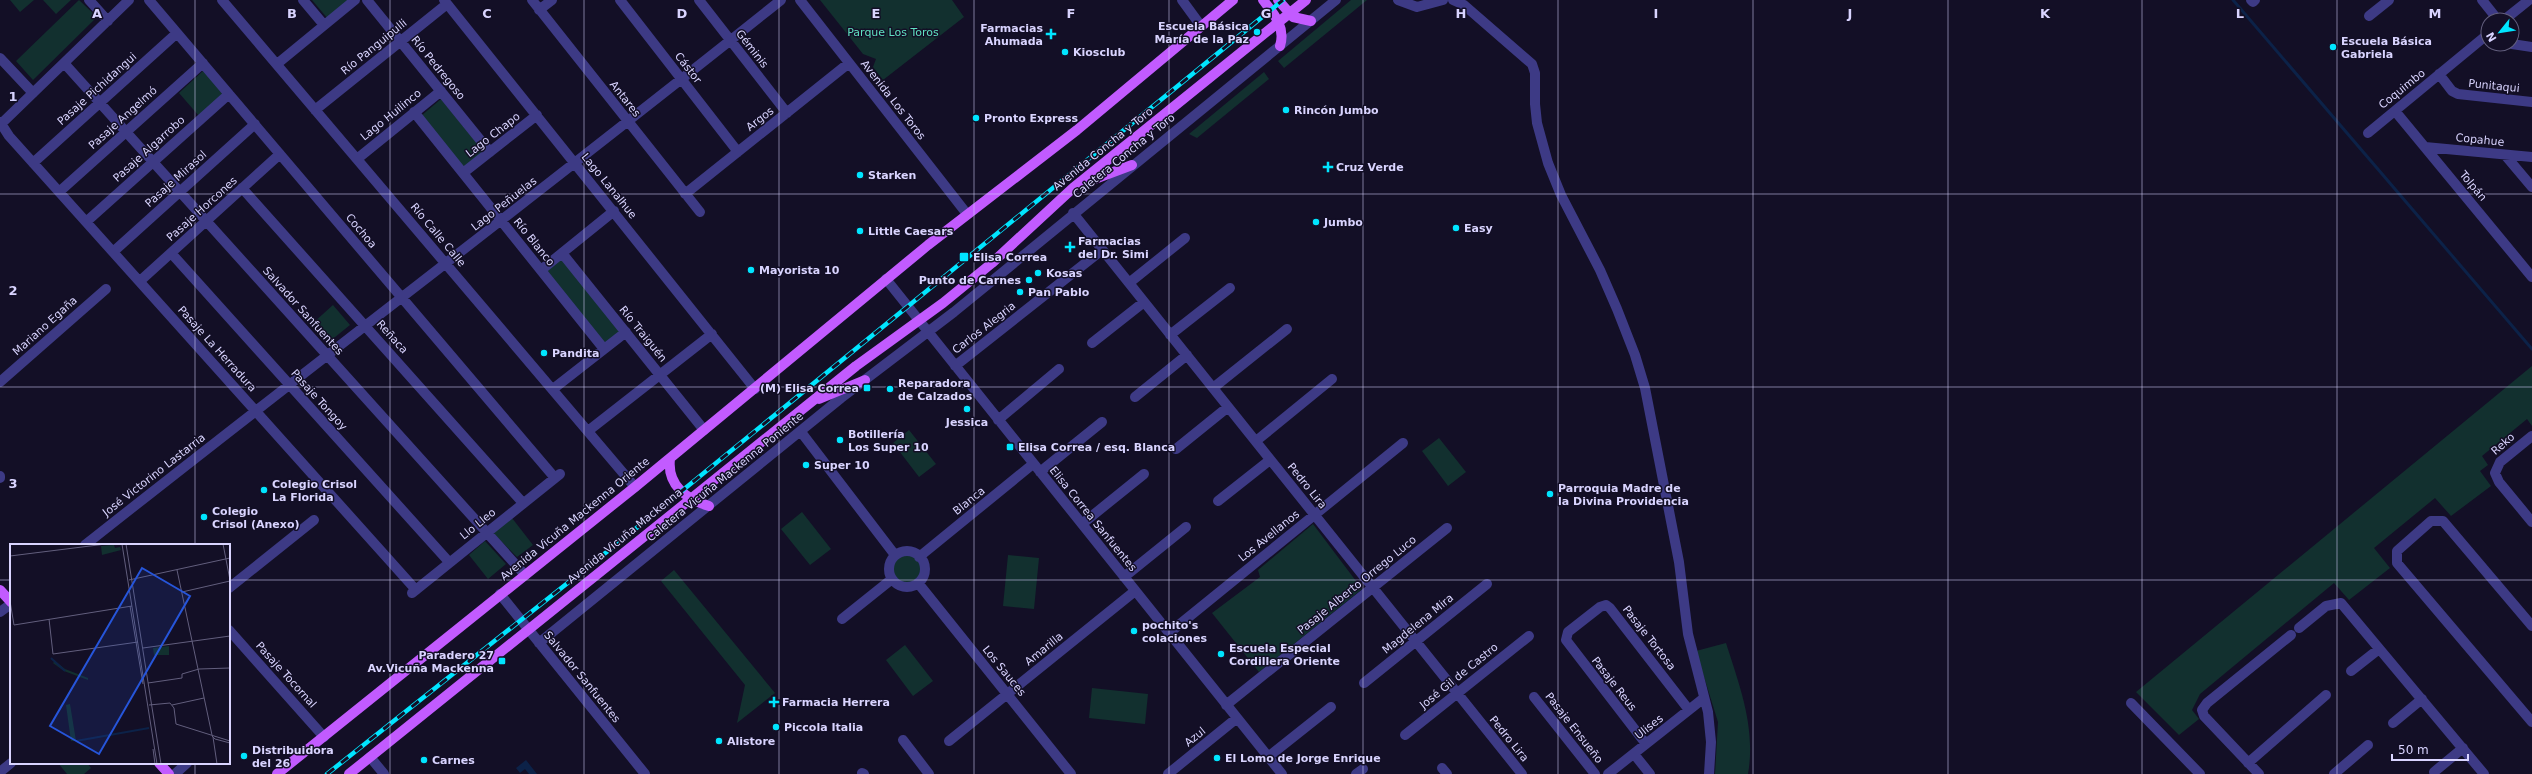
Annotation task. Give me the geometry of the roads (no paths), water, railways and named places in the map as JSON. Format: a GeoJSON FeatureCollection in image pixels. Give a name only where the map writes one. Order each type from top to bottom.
{"type":"FeatureCollection","features":[{"type":"Feature","properties":{"kind":"main road"},"geometry":{"type":"LineString","coordinates":[[886,279],[967,214],[1070,135],[1233,0]]}},
{"type":"Feature","properties":{"kind":"main road"},"geometry":{"type":"LineString","coordinates":[[1263,0],[1279,22],[1282,32],[1280,46]]}},
{"type":"Feature","properties":{"kind":"main road"},"geometry":{"type":"LineString","coordinates":[[1278,0],[1289,14],[1299,20],[1311,21]]}},
{"type":"Feature","properties":{"kind":"main road","name":"Avenida Concha y Toro"},"geometry":{"type":"LineString","coordinates":[[918,320],[992,263],[1073,188],[1306,0]]}},
{"type":"Feature","properties":{"kind":"main road"},"geometry":{"type":"LineString","coordinates":[[1073,188],[1132,165]]}},
{"type":"Feature","properties":{"kind":"main road","name":"Avenida Vicuña Mackenna Oriente"},"geometry":{"type":"LineString","coordinates":[[277,774],[670,459],[886,279]]}},
{"type":"Feature","properties":{"kind":"main road","name":"Avenida Vicuña Mackenna"},"geometry":{"type":"LineString","coordinates":[[349,774],[873,352],[918,320]]}},
{"type":"Feature","properties":{"kind":"main road"},"geometry":{"type":"LineString","coordinates":[[808,404],[865,380]]}},
{"type":"Feature","properties":{"kind":"main road"},"geometry":{"type":"LineString","coordinates":[[670,459],[672,480],[690,500],[709,506]]}},
{"type":"Feature","properties":{"kind":"main road"},"geometry":{"type":"LineString","coordinates":[[0,590],[10,602]]}},
{"type":"Feature","properties":{"kind":"main road"},"geometry":{"type":"LineString","coordinates":[[159,764],[169,774]]}},
{"type":"Feature","properties":{"kind":"street"},"geometry":{"type":"LineString","coordinates":[[89,0],[108,21]]}},
{"type":"Feature","properties":{"kind":"street"},"geometry":{"type":"LineString","coordinates":[[0,124],[129,0]]}},
{"type":"Feature","properties":{"kind":"street","name":"Cochoa"},"geometry":{"type":"LineString","coordinates":[[149,0],[402,298],[557,476]]}},
{"type":"Feature","properties":{"kind":"street","name":"Río Calle Calle"},"geometry":{"type":"LineString","coordinates":[[222,0],[635,487]]}},
{"type":"Feature","properties":{"kind":"street"},"geometry":{"type":"LineString","coordinates":[[304,0],[324,26]]}},
{"type":"Feature","properties":{"kind":"street"},"geometry":{"type":"LineString","coordinates":[[276,64],[355,0]]}},
{"type":"Feature","properties":{"kind":"street","name":"Río Pedregoso"},"geometry":{"type":"LineString","coordinates":[[367,0],[490,152]]}},
{"type":"Feature","properties":{"kind":"street","name":"Antares"},"geometry":{"type":"LineString","coordinates":[[532,0],[700,212]]}},
{"type":"Feature","properties":{"kind":"street"},"geometry":{"type":"LineString","coordinates":[[539,10],[552,0]]}},
{"type":"Feature","properties":{"kind":"street","name":"Cástor"},"geometry":{"type":"LineString","coordinates":[[620,0],[738,152]]}},
{"type":"Feature","properties":{"kind":"street","name":"Géminis"},"geometry":{"type":"LineString","coordinates":[[699,0],[787,113]]}},
{"type":"Feature","properties":{"kind":"street","name":"Lago Peñuelas"},"geometry":{"type":"LineString","coordinates":[[238,424],[447,264],[781,0]]}},
{"type":"Feature","properties":{"kind":"street","name":"Avenida Los Toros"},"geometry":{"type":"LineString","coordinates":[[800,0],[967,214]]}},
{"type":"Feature","properties":{"kind":"street"},"geometry":{"type":"LineString","coordinates":[[1182,0],[1202,26]]}},
{"type":"Feature","properties":{"kind":"street","name":"Caletera Concha y Toro"},"geometry":{"type":"LineString","coordinates":[[929,333],[1073,213],[1336,0]]}},
{"type":"Feature","properties":{"kind":"street"},"geometry":{"type":"LineString","coordinates":[[1398,0],[1417,7],[1443,0]]}},
{"type":"Feature","properties":{"kind":"street"},"geometry":{"type":"LineString","coordinates":[[1453,0],[1474,13],[1530,61],[1534,68],[1537,123],[1548,163],[1561,196],[1597,264],[1636,355],[1645,388],[1679,562],[1688,634],[1704,698],[1711,742],[1709,774]]}},
{"type":"Feature","properties":{"kind":"street"},"geometry":{"type":"LineString","coordinates":[[2369,16],[2389,0]]}},
{"type":"Feature","properties":{"kind":"street"},"geometry":{"type":"LineString","coordinates":[[2482,0],[2492,12]]}},
{"type":"Feature","properties":{"kind":"street"},"geometry":{"type":"LineString","coordinates":[[2514,12],[2529,0]]}},
{"type":"Feature","properties":{"kind":"street","name":"Río Panguipulli"},"geometry":{"type":"LineString","coordinates":[[316,110],[401,41],[446,2]]}},
{"type":"Feature","properties":{"kind":"street","name":"Lago Lanalhue"},"geometry":{"type":"LineString","coordinates":[[446,2],[755,389]]}},
{"type":"Feature","properties":{"kind":"street","name":"Pasaje Pichidangui"},"geometry":{"type":"LineString","coordinates":[[33,162],[177,33]]}},
{"type":"Feature","properties":{"kind":"street","name":"Coquimbo"},"geometry":{"type":"LineString","coordinates":[[2368,133],[2480,41]]}},
{"type":"Feature","properties":{"kind":"street"},"geometry":{"type":"LineString","coordinates":[[2520,45],[2532,47]]}},
{"type":"Feature","properties":{"kind":"street"},"geometry":{"type":"LineString","coordinates":[[0,58],[33,93]]}},
{"type":"Feature","properties":{"kind":"street","name":"Salvador Sanfuentes"},"geometry":{"type":"LineString","coordinates":[[64,63],[525,575]]}},
{"type":"Feature","properties":{"kind":"street","name":"Pasaje Angelmó"},"geometry":{"type":"LineString","coordinates":[[59,192],[203,63]]}},
{"type":"Feature","properties":{"kind":"street","name":"Argos"},"geometry":{"type":"LineString","coordinates":[[685,194],[849,63]]}},
{"type":"Feature","properties":{"kind":"street","name":"Punitaqui"},"geometry":{"type":"LineString","coordinates":[[2439,74],[2452,91],[2458,94],[2532,102]]}},
{"type":"Feature","properties":{"kind":"street","name":"Lago Huilinco"},"geometry":{"type":"LineString","coordinates":[[357,159],[441,90]]}},
{"type":"Feature","properties":{"kind":"street","name":"Pasaje Algarrobo"},"geometry":{"type":"LineString","coordinates":[[86,222],[229,94]]}},
{"type":"Feature","properties":{"kind":"street","name":"Tolpán"},"geometry":{"type":"LineString","coordinates":[[2395,111],[2532,277]]}},
{"type":"Feature","properties":{"kind":"street","name":"Río Blanco"},"geometry":{"type":"LineString","coordinates":[[414,112],[604,349]]}},
{"type":"Feature","properties":{"kind":"street","name":"Lago Chapo"},"geometry":{"type":"LineString","coordinates":[[463,173],[537,115]]}},
{"type":"Feature","properties":{"kind":"street","name":"Pasaje La Herradura"},"geometry":{"type":"LineString","coordinates":[[0,124],[59,192],[255,410],[414,592]]}},
{"type":"Feature","properties":{"kind":"street","name":"Pasaje Mirasol"},"geometry":{"type":"LineString","coordinates":[[113,252],[255,124]]}},
{"type":"Feature","properties":{"kind":"street","name":"Copahue"},"geometry":{"type":"LineString","coordinates":[[2425,147],[2532,157]]}},
{"type":"Feature","properties":{"kind":"street","name":"Pasaje Horcones"},"geometry":{"type":"LineString","coordinates":[[140,281],[280,154]]}},
{"type":"Feature","properties":{"kind":"street"},"geometry":{"type":"LineString","coordinates":[[2506,155],[2532,187]]}},
{"type":"Feature","properties":{"kind":"street","name":"Reñaca"},"geometry":{"type":"LineString","coordinates":[[242,188],[523,503]]}},
{"type":"Feature","properties":{"kind":"street"},"geometry":{"type":"LineString","coordinates":[[541,270],[614,211]]}},
{"type":"Feature","properties":{"kind":"street","name":"Pedro Lira"},"geometry":{"type":"LineString","coordinates":[[1073,213],[1522,774]]}},
{"type":"Feature","properties":{"kind":"street"},"geometry":{"type":"LineString","coordinates":[[1129,283],[1185,238]]}},
{"type":"Feature","properties":{"kind":"street","name":"Carlos Alegria"},"geometry":{"type":"LineString","coordinates":[[955,366],[1102,250]]}},
{"type":"Feature","properties":{"kind":"street","name":"Pasaje Tongoy"},"geometry":{"type":"LineString","coordinates":[[171,253],[449,562]]}},
{"type":"Feature","properties":{"kind":"street","name":"Río Traiguén"},"geometry":{"type":"LineString","coordinates":[[562,253],[704,430]]}},
{"type":"Feature","properties":{"kind":"street","name":"Elisa Correa Sanfuentes"},"geometry":{"type":"LineString","coordinates":[[886,279],[1282,774]]}},
{"type":"Feature","properties":{"kind":"street","name":"Mariano Egaña"},"geometry":{"type":"LineString","coordinates":[[0,382],[106,288]]}},
{"type":"Feature","properties":{"kind":"street"},"geometry":{"type":"LineString","coordinates":[[1170,335],[1230,288]]}},
{"type":"Feature","properties":{"kind":"street"},"geometry":{"type":"LineString","coordinates":[[1092,343],[1144,302]]}},
{"type":"Feature","properties":{"kind":"street"},"geometry":{"type":"LineString","coordinates":[[1213,388],[1287,329]]}},
{"type":"Feature","properties":{"kind":"street"},"geometry":{"type":"LineString","coordinates":[[553,389],[626,332]]}},
{"type":"Feature","properties":{"kind":"street","name":"Caletera Vicuña Mackenna Poniente"},"geometry":{"type":"LineString","coordinates":[[539,643],[865,380],[929,333]]}},
{"type":"Feature","properties":{"kind":"street"},"geometry":{"type":"LineString","coordinates":[[588,431],[712,334]]}},
{"type":"Feature","properties":{"kind":"street"},"geometry":{"type":"LineString","coordinates":[[1135,397],[1187,355]]}},
{"type":"Feature","properties":{"kind":"street"},"geometry":{"type":"LineString","coordinates":[[998,420],[1060,369]]}},
{"type":"Feature","properties":{"kind":"street"},"geometry":{"type":"LineString","coordinates":[[1256,442],[1332,379]]}},
{"type":"Feature","properties":{"kind":"street"},"geometry":{"type":"LineString","coordinates":[[1176,449],[1228,407]]}},
{"type":"Feature","properties":{"kind":"street","name":"Blanca"},"geometry":{"type":"LineString","coordinates":[[919,557],[1037,468],[1102,422]]}},
{"type":"Feature","properties":{"kind":"street","name":"José Victorino Lastarria"},"geometry":{"type":"LineString","coordinates":[[86,544],[238,424]]}},
{"type":"Feature","properties":{"kind":"street"},"geometry":{"type":"LineString","coordinates":[[800,432],[895,555]]}},
{"type":"Feature","properties":{"kind":"street","name":"Reko"},"geometry":{"type":"LineString","coordinates":[[2532,436],[2500,462],[2495,473],[2499,482],[2532,522]]}},
{"type":"Feature","properties":{"kind":"street","name":"Los Avellanos"},"geometry":{"type":"LineString","coordinates":[[1168,633],[1403,443]]}},
{"type":"Feature","properties":{"kind":"street"},"geometry":{"type":"LineString","coordinates":[[1218,501],[1270,460]]}},
{"type":"Feature","properties":{"kind":"street"},"geometry":{"type":"LineString","coordinates":[[1082,524],[1144,474]]}},
{"type":"Feature","properties":{"kind":"street","name":"Llo Lleo"},"geometry":{"type":"LineString","coordinates":[[414,592],[449,562],[557,476]]}},
{"type":"Feature","properties":{"kind":"street"},"geometry":{"type":"LineString","coordinates":[[230,587],[314,520]]}},
{"type":"Feature","properties":{"kind":"street"},"geometry":{"type":"LineString","coordinates":[[2532,626],[2444,521],[2431,521],[2397,551],[2397,563],[2532,722]]}},
{"type":"Feature","properties":{"kind":"street"},"geometry":{"type":"LineString","coordinates":[[1124,577],[1186,527]]}},
{"type":"Feature","properties":{"kind":"street","name":"Pasaje Alberto Orrego Luco"},"geometry":{"type":"LineString","coordinates":[[1226,705],[1447,528]]}},
{"type":"Feature","properties":{"kind":"street"},"geometry":{"type":"LineString","coordinates":[[905,551],[919,557],[924,570],[918,583],[907,587],[896,583],[892,579],[889,569],[895,555],[905,551]]}},
{"type":"Feature","properties":{"kind":"street"},"geometry":{"type":"LineString","coordinates":[[842,619],[892,579]]}},
{"type":"Feature","properties":{"kind":"street","name":"Los Sauces"},"geometry":{"type":"LineString","coordinates":[[918,583],[1071,774]]}},
{"type":"Feature","properties":{"kind":"street","name":"Magdelena Mira"},"geometry":{"type":"LineString","coordinates":[[1364,683],[1487,584]]}},
{"type":"Feature","properties":{"kind":"street","name":"Amarilla"},"geometry":{"type":"LineString","coordinates":[[949,741],[1135,591]]}},
{"type":"Feature","properties":{"kind":"street","name":"Salvador Sanfuentes"},"geometry":{"type":"LineString","coordinates":[[500,594],[645,774]]}},
{"type":"Feature","properties":{"kind":"street"},"geometry":{"type":"LineString","coordinates":[[2259,774],[2204,716],[2202,710],[2207,703],[2326,606],[2341,603],[2484,774]]}},
{"type":"Feature","properties":{"kind":"street"},"geometry":{"type":"LineString","coordinates":[[0,612],[10,604]]}},
{"type":"Feature","properties":{"kind":"street","name":"Pasaje Tortosa"},"geometry":{"type":"LineString","coordinates":[[1565,637],[1568,632],[1600,607],[1608,606],[1689,710]]}},
{"type":"Feature","properties":{"kind":"street","name":"Pasaje Tocornal"},"geometry":{"type":"LineString","coordinates":[[230,631],[324,736]]}},
{"type":"Feature","properties":{"kind":"street","name":"José Gil de Castro"},"geometry":{"type":"LineString","coordinates":[[1405,735],[1529,636]]}},
{"type":"Feature","properties":{"kind":"street","name":"Pasaje Reus"},"geometry":{"type":"LineString","coordinates":[[1565,637],[1646,744]]}},
{"type":"Feature","properties":{"kind":"street"},"geometry":{"type":"LineString","coordinates":[[2351,671],[2379,649]]}},
{"type":"Feature","properties":{"kind":"street"},"geometry":{"type":"LineString","coordinates":[[2248,763],[2326,695]]}},
{"type":"Feature","properties":{"kind":"street","name":"Pasaje Ensueño"},"geometry":{"type":"LineString","coordinates":[[1534,697],[1595,774]]}},
{"type":"Feature","properties":{"kind":"street","name":"Ulises"},"geometry":{"type":"LineString","coordinates":[[1608,774],[1704,698]]}},
{"type":"Feature","properties":{"kind":"street"},"geometry":{"type":"LineString","coordinates":[[2393,723],[2422,699]]}},
{"type":"Feature","properties":{"kind":"street"},"geometry":{"type":"LineString","coordinates":[[2131,703],[2200,774]]}},
{"type":"Feature","properties":{"kind":"street"},"geometry":{"type":"LineString","coordinates":[[1268,757],[1331,707]]}},
{"type":"Feature","properties":{"kind":"street","name":"Azul"},"geometry":{"type":"LineString","coordinates":[[1168,774],[1237,718]]}},
{"type":"Feature","properties":{"kind":"street"},"geometry":{"type":"LineString","coordinates":[[902,740],[929,774]]}},
{"type":"Feature","properties":{"kind":"street"},"geometry":{"type":"LineString","coordinates":[[2334,774],[2368,745]]}},
{"type":"Feature","properties":{"kind":"street"},"geometry":{"type":"LineString","coordinates":[[2434,772],[2463,748]]}},
{"type":"Feature","properties":{"kind":"street"},"geometry":{"type":"LineString","coordinates":[[1634,754],[1650,774]]}},
{"type":"Feature","properties":{"kind":"street"},"geometry":{"type":"LineString","coordinates":[[370,757],[384,774]]}},
{"type":"Feature","properties":{"kind":"street"},"geometry":{"type":"LineString","coordinates":[[0,772],[10,764]]}},
{"type":"Feature","properties":{"kind":"street"},"geometry":{"type":"LineString","coordinates":[[175,774],[186,764]]}},
{"type":"Feature","properties":{"kind":"water"},"geometry":{"type":"Polygon","coordinates":[[[526,760],[537,774],[529,774],[525,769],[520,773],[516,768],[526,760]]]}},
{"type":"Feature","properties":{"kind":"waterway"},"geometry":{"type":"LineString","coordinates":[[2233,0],[2532,349]]}},
{"type":"Feature","properties":{"kind":"railway"},"geometry":{"type":"LineString","coordinates":[[327,774],[623,539],[1283,0]]}},
{"type":"Feature","properties":{"kind":"place","name":"Escuela Básica María de la Paz"},"geometry":{"type":"Point","coordinates":[1257,32]}},
{"type":"Feature","properties":{"kind":"place","name":"Farmacias Ahumada"},"geometry":{"type":"Point","coordinates":[1051,34]}},
{"type":"Feature","properties":{"kind":"place","name":"Escuela Básica Gabriela"},"geometry":{"type":"Point","coordinates":[2333,47]}},
{"type":"Feature","properties":{"kind":"place","name":"Kiosclub"},"geometry":{"type":"Point","coordinates":[1065,52]}},
{"type":"Feature","properties":{"kind":"place","name":"Rincón Jumbo"},"geometry":{"type":"Point","coordinates":[1286,110]}},
{"type":"Feature","properties":{"kind":"place","name":"Pronto Express"},"geometry":{"type":"Point","coordinates":[976,118]}},
{"type":"Feature","properties":{"kind":"place","name":"Cruz Verde"},"geometry":{"type":"Point","coordinates":[1328,167]}},
{"type":"Feature","properties":{"kind":"place","name":"Starken"},"geometry":{"type":"Point","coordinates":[860,175]}},
{"type":"Feature","properties":{"kind":"place","name":"Jumbo"},"geometry":{"type":"Point","coordinates":[1316,222]}},
{"type":"Feature","properties":{"kind":"place","name":"Easy"},"geometry":{"type":"Point","coordinates":[1456,228]}},
{"type":"Feature","properties":{"kind":"place","name":"Little Caesars"},"geometry":{"type":"Point","coordinates":[860,231]}},
{"type":"Feature","properties":{"kind":"place","name":"Farmacias del Dr. Simi"},"geometry":{"type":"Point","coordinates":[1070,247]}},
{"type":"Feature","properties":{"kind":"place","name":"Elisa Correa"},"geometry":{"type":"Point","coordinates":[964,257]}},
{"type":"Feature","properties":{"kind":"place","name":"Mayorista 10"},"geometry":{"type":"Point","coordinates":[751,270]}},
{"type":"Feature","properties":{"kind":"place","name":"Kosas"},"geometry":{"type":"Point","coordinates":[1038,273]}},
{"type":"Feature","properties":{"kind":"place","name":"Punto de Carnes"},"geometry":{"type":"Point","coordinates":[1029,280]}},
{"type":"Feature","properties":{"kind":"place","name":"Pan Pablo"},"geometry":{"type":"Point","coordinates":[1020,292]}},
{"type":"Feature","properties":{"kind":"place","name":"Pandita"},"geometry":{"type":"Point","coordinates":[544,353]}},
{"type":"Feature","properties":{"kind":"place","name":"(M) Elisa Correa"},"geometry":{"type":"Point","coordinates":[867,388]}},
{"type":"Feature","properties":{"kind":"place","name":"Reparadora de Calzados"},"geometry":{"type":"Point","coordinates":[890,389]}},
{"type":"Feature","properties":{"kind":"place","name":"Jessica"},"geometry":{"type":"Point","coordinates":[967,409]}},
{"type":"Feature","properties":{"kind":"place","name":"Botillería Los Super 10"},"geometry":{"type":"Point","coordinates":[840,440]}},
{"type":"Feature","properties":{"kind":"place","name":"Elisa Correa / esq. Blanca"},"geometry":{"type":"Point","coordinates":[1010,447]}},
{"type":"Feature","properties":{"kind":"place","name":"Super 10"},"geometry":{"type":"Point","coordinates":[806,465]}},
{"type":"Feature","properties":{"kind":"place","name":"Colegio Crisol La Florida"},"geometry":{"type":"Point","coordinates":[264,490]}},
{"type":"Feature","properties":{"kind":"place","name":"Parroquia Madre de la Divina Providencia"},"geometry":{"type":"Point","coordinates":[1550,494]}},
{"type":"Feature","properties":{"kind":"place","name":"Colegio Crisol (Anexo)"},"geometry":{"type":"Point","coordinates":[204,517]}},
{"type":"Feature","properties":{"kind":"place","name":"pochito's colaciones"},"geometry":{"type":"Point","coordinates":[1134,631]}},
{"type":"Feature","properties":{"kind":"place","name":"Escuela Especial Cordillera Oriente"},"geometry":{"type":"Point","coordinates":[1221,654]}},
{"type":"Feature","properties":{"kind":"place","name":"Paradero 27 Av.Vicuña Mackenna"},"geometry":{"type":"Point","coordinates":[502,661]}},
{"type":"Feature","properties":{"kind":"place","name":"Farmacia Herrera"},"geometry":{"type":"Point","coordinates":[774,702]}},
{"type":"Feature","properties":{"kind":"place","name":"Piccola Italia"},"geometry":{"type":"Point","coordinates":[776,727]}},
{"type":"Feature","properties":{"kind":"place","name":"Alistore"},"geometry":{"type":"Point","coordinates":[719,741]}},
{"type":"Feature","properties":{"kind":"place","name":"Distribuidora del 26"},"geometry":{"type":"Point","coordinates":[244,756]}},
{"type":"Feature","properties":{"kind":"place","name":"El Lomo de Jorge Enrique"},"geometry":{"type":"Point","coordinates":[1217,758]}},
{"type":"Feature","properties":{"kind":"place","name":"Carnes"},"geometry":{"type":"Point","coordinates":[424,760]}},
{"type":"Feature","properties":{"kind":"park label","name":"Parque Los Toros"},"geometry":{"type":"Point","coordinates":[893,32]}}]}
